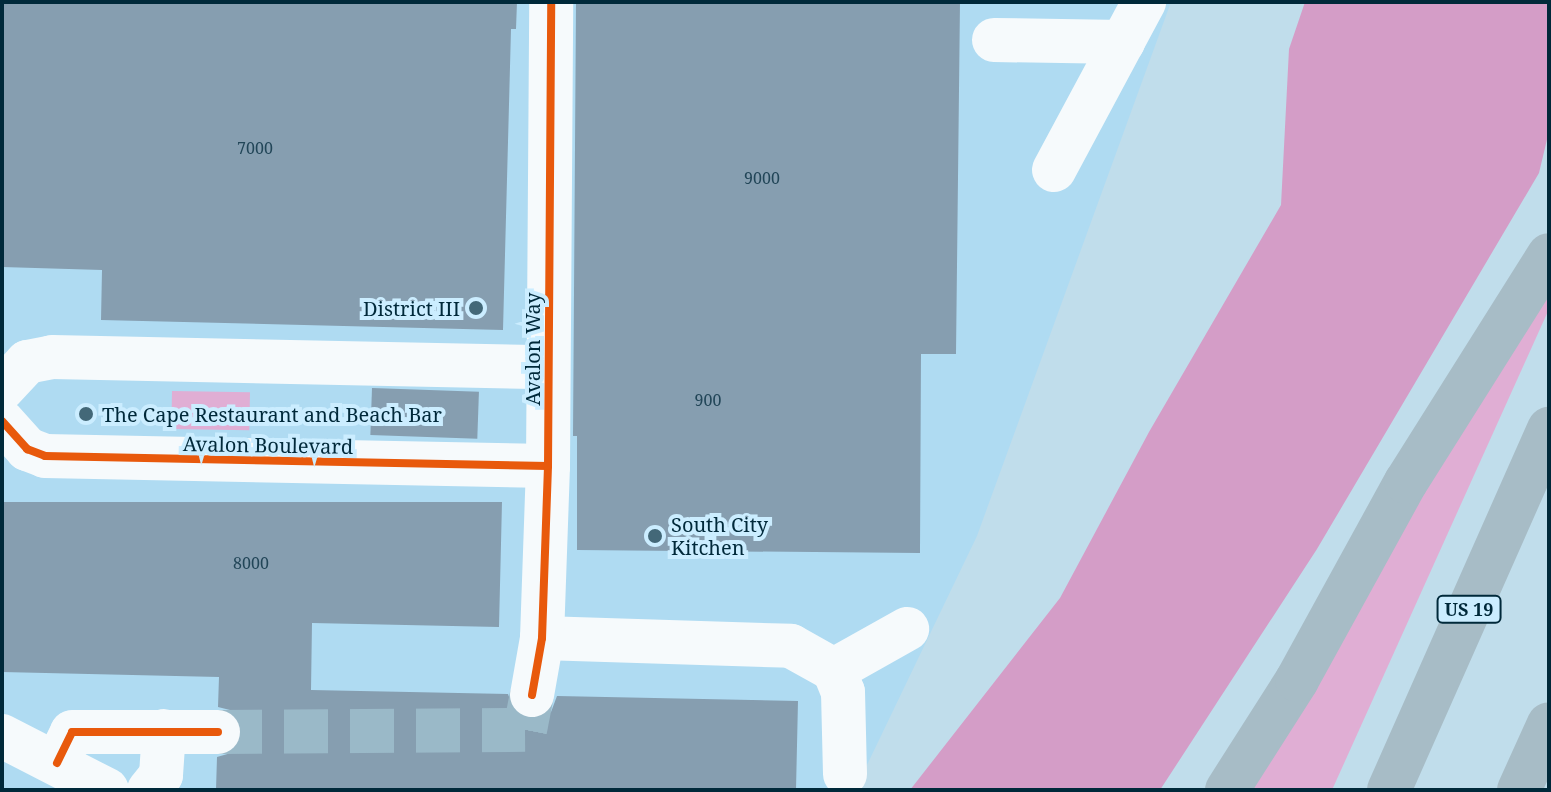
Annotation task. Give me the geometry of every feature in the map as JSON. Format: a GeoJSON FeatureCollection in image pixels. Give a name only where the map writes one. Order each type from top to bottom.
{"type":"FeatureCollection","features":[{"type":"Feature","properties":{"kind":"highway"},"geometry":{"type":"LineString","coordinates":[[1227,790],[1297,680],[1406,482],[1549,255]]}},
{"type":"Feature","properties":{"kind":"highway","name":"US 19"},"geometry":{"type":"LineString","coordinates":[[1389,790],[1549,429]]}},
{"type":"Feature","properties":{"kind":"highway"},"geometry":{"type":"LineString","coordinates":[[1519,790],[1549,724]]}},
{"type":"Feature","properties":{"kind":"street","name":"Avalon Way"},"geometry":{"type":"LineString","coordinates":[[532,695],[542,638],[548,466],[551,2]]}},
{"type":"Feature","properties":{"kind":"street"},"geometry":{"type":"LineString","coordinates":[[1054,170],[1144,2]]}},
{"type":"Feature","properties":{"kind":"street"},"geometry":{"type":"LineString","coordinates":[[994,40],[1123,42]]}},
{"type":"Feature","properties":{"kind":"street"},"geometry":{"type":"LineString","coordinates":[[2,389],[27,362],[52,357],[547,367]]}},
{"type":"Feature","properties":{"kind":"street","name":"Avalon Boulevard"},"geometry":{"type":"LineString","coordinates":[[2,421],[27,449],[45,456],[548,466]]}},
{"type":"Feature","properties":{"kind":"street"},"geometry":{"type":"LineString","coordinates":[[834,670],[907,629]]}},
{"type":"Feature","properties":{"kind":"street"},"geometry":{"type":"LineString","coordinates":[[542,638],[791,646],[834,670],[843,692],[845,774]]}},
{"type":"Feature","properties":{"kind":"street"},"geometry":{"type":"LineString","coordinates":[[149,790],[161,775],[164,731]]}},
{"type":"Feature","properties":{"kind":"street"},"geometry":{"type":"LineString","coordinates":[[57,763],[72,732],[218,732]]}},
{"type":"Feature","properties":{"kind":"street"},"geometry":{"type":"LineString","coordinates":[[2,736],[107,790]]}},
{"type":"Feature","properties":{"kind":"shaded area"},"geometry":{"type":"Polygon","coordinates":[[[2,2],[1171,2],[977,536],[855,790],[2,790],[2,2]]]}},
{"type":"Feature","properties":{"kind":"shaded area"},"geometry":{"type":"Polygon","coordinates":[[[1305,2],[1549,2],[1549,131],[1539,173],[1317,549],[1160,790],[910,790],[1060,598],[1149,432],[1281,205],[1289,49],[1305,2]]]}},
{"type":"Feature","properties":{"kind":"shaded area"},"geometry":{"type":"Polygon","coordinates":[[[1549,268],[1549,309],[1332,790],[1243,790],[1549,268]]]}},
{"type":"Feature","properties":{"kind":"shaded area"},"geometry":{"type":"Polygon","coordinates":[[[172,391],[250,392],[249,430],[171,429],[172,391]]]}},
{"type":"Feature","properties":{"kind":"building"},"geometry":{"type":"Polygon","coordinates":[[[2,2],[517,2],[516,29],[511,29],[503,330],[101,320],[102,270],[2,267],[2,2]]]}},
{"type":"Feature","properties":{"kind":"building"},"geometry":{"type":"Polygon","coordinates":[[[576,2],[960,2],[956,354],[921,354],[920,553],[577,550],[577,436],[573,436],[576,2]]]}},
{"type":"Feature","properties":{"kind":"building"},"geometry":{"type":"Polygon","coordinates":[[[372,388],[479,392],[477,439],[370,435],[372,388]]]}},
{"type":"Feature","properties":{"kind":"building"},"geometry":{"type":"Polygon","coordinates":[[[2,502],[502,502],[499,627],[312,623],[311,690],[508,694],[515,714],[528,720],[540,719],[551,712],[557,696],[798,701],[796,790],[216,790],[217,757],[231,753],[240,744],[243,733],[239,719],[230,710],[218,707],[219,677],[2,672],[2,502]]]}},
{"type":"Feature","properties":{"kind":"tunnel"},"geometry":{"type":"LineString","coordinates":[[218,732],[525,730],[532,695]]}},
{"type":"Feature","properties":{"kind":"cycle path"},"geometry":{"type":"LineString","coordinates":[[532,695],[542,638],[548,466],[551,2]]}},
{"type":"Feature","properties":{"kind":"cycle path"},"geometry":{"type":"LineString","coordinates":[[2,421],[27,449],[45,456],[548,466]]}},
{"type":"Feature","properties":{"kind":"cycle path"},"geometry":{"type":"LineString","coordinates":[[57,763],[72,732],[218,732]]}},
{"type":"Feature","properties":{"kind":"place","name":"District III"},"geometry":{"type":"Point","coordinates":[476,308]}},
{"type":"Feature","properties":{"kind":"place","name":"The Cape Restaurant and Beach Bar"},"geometry":{"type":"Point","coordinates":[86,414]}},
{"type":"Feature","properties":{"kind":"place","name":"South City Kitchen"},"geometry":{"type":"Point","coordinates":[655,536]}}]}
